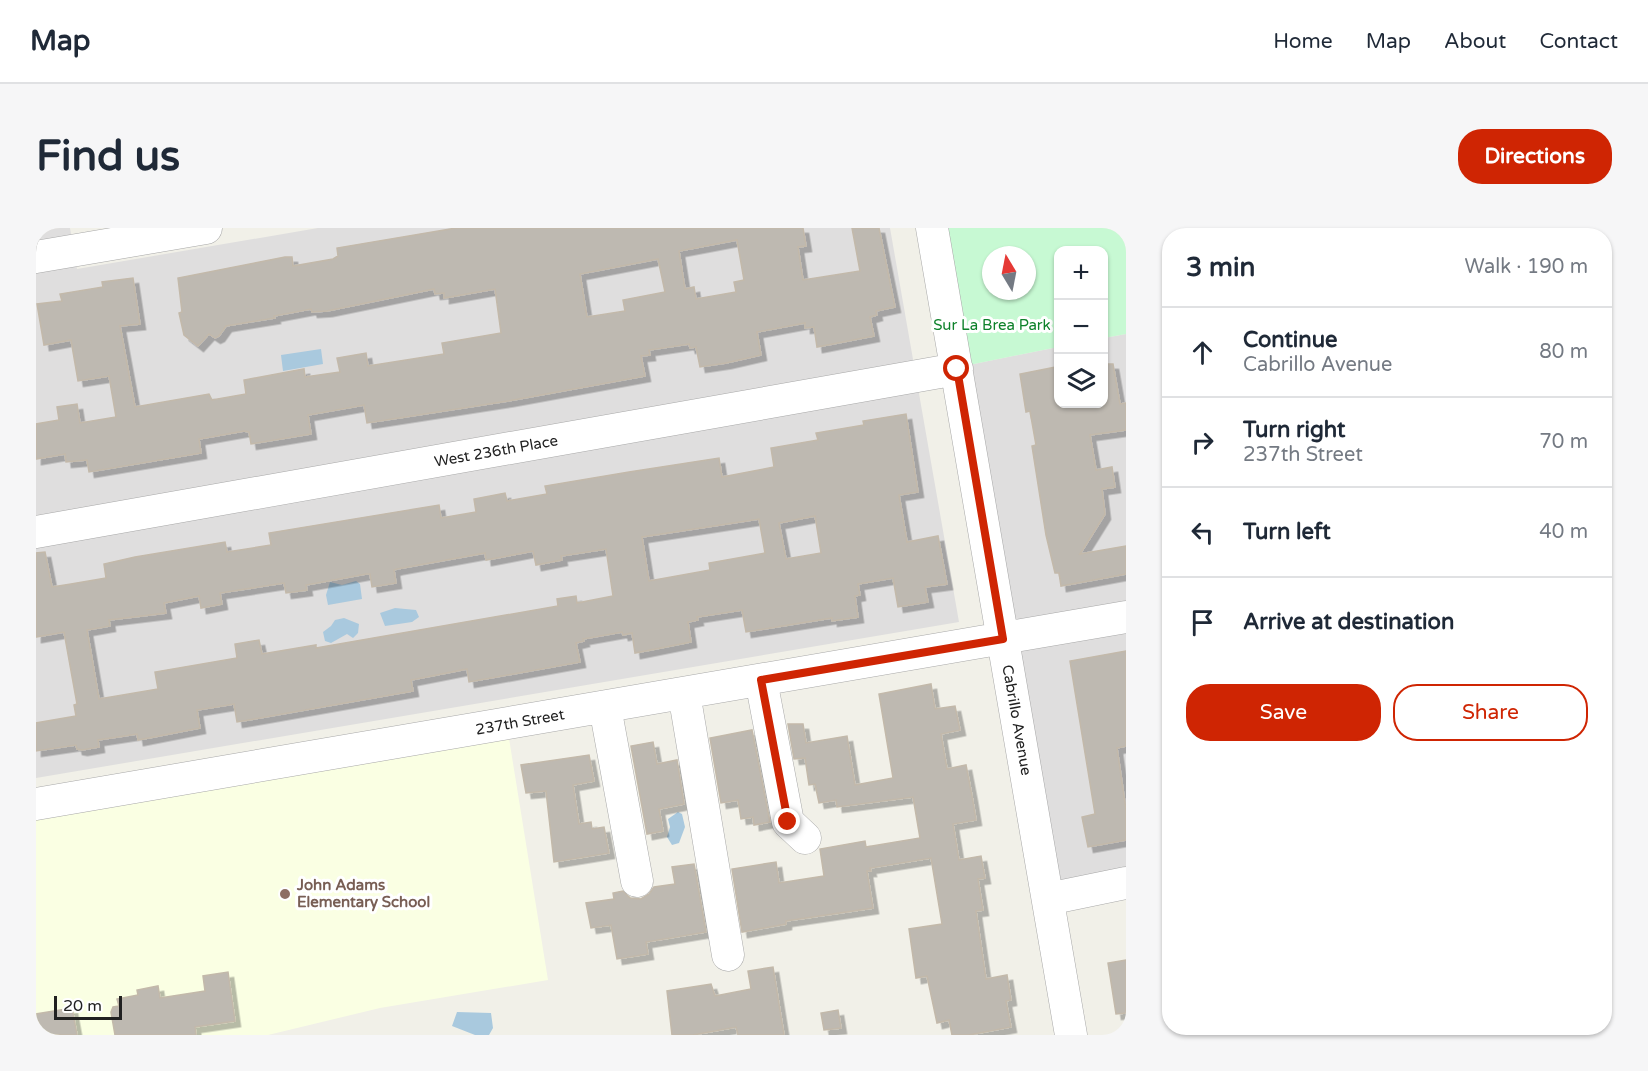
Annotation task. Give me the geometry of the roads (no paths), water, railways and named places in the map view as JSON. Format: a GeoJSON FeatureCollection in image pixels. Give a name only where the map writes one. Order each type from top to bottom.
{"type":"FeatureCollection","features":[{"type":"Feature","properties":{"kind":"street"},"geometry":{"type":"LineString","coordinates":[[36,258],[206,228]]}},
{"type":"Feature","properties":{"kind":"street","name":"Cabrillo Avenue"},"geometry":{"type":"LineString","coordinates":[[932,228],[1071,1035]]}},
{"type":"Feature","properties":{"kind":"street","name":"West 236th Place"},"geometry":{"type":"LineString","coordinates":[[36,532],[957,369]]}},
{"type":"Feature","properties":{"kind":"street","name":"237th Street"},"geometry":{"type":"LineString","coordinates":[[36,804],[1126,617]]}},
{"type":"Feature","properties":{"kind":"street"},"geometry":{"type":"LineString","coordinates":[[761,680],[788,822],[805,838]]}},
{"type":"Feature","properties":{"kind":"street"},"geometry":{"type":"LineString","coordinates":[[684,693],[728,955]]}},
{"type":"Feature","properties":{"kind":"street"},"geometry":{"type":"LineString","coordinates":[[605,707],[637,880]]}},
{"type":"Feature","properties":{"kind":"street"},"geometry":{"type":"LineString","coordinates":[[1048,899],[1126,884]]}},
{"type":"Feature","properties":{"kind":"water"},"geometry":{"type":"Polygon","coordinates":[[[321,349],[323,364],[283,371],[281,355],[321,349]]]}},
{"type":"Feature","properties":{"kind":"water"},"geometry":{"type":"Polygon","coordinates":[[[356,581],[360,584],[362,599],[328,605],[326,595],[330,582],[342,585],[356,581]]]}},
{"type":"Feature","properties":{"kind":"water"},"geometry":{"type":"Polygon","coordinates":[[[395,608],[416,610],[419,617],[412,622],[385,626],[380,613],[395,608]]]}},
{"type":"Feature","properties":{"kind":"water"},"geometry":{"type":"Polygon","coordinates":[[[344,618],[359,624],[358,633],[353,638],[347,634],[331,643],[325,641],[323,632],[335,620],[344,618]]]}},
{"type":"Feature","properties":{"kind":"water"},"geometry":{"type":"Polygon","coordinates":[[[678,812],[682,814],[685,827],[679,843],[672,845],[667,837],[670,827],[668,819],[678,812]]]}},
{"type":"Feature","properties":{"kind":"water"},"geometry":{"type":"Polygon","coordinates":[[[457,1012],[491,1013],[493,1028],[489,1035],[475,1035],[452,1026],[457,1012]]]}},
{"type":"Feature","properties":{"kind":"place","name":"John Adams Elementary School"},"geometry":{"type":"Point","coordinates":[285,894]}},
{"type":"Feature","properties":{"kind":"park label","name":"Sur La Brea Park"},"geometry":{"type":"Point","coordinates":[992,325]}}]}
